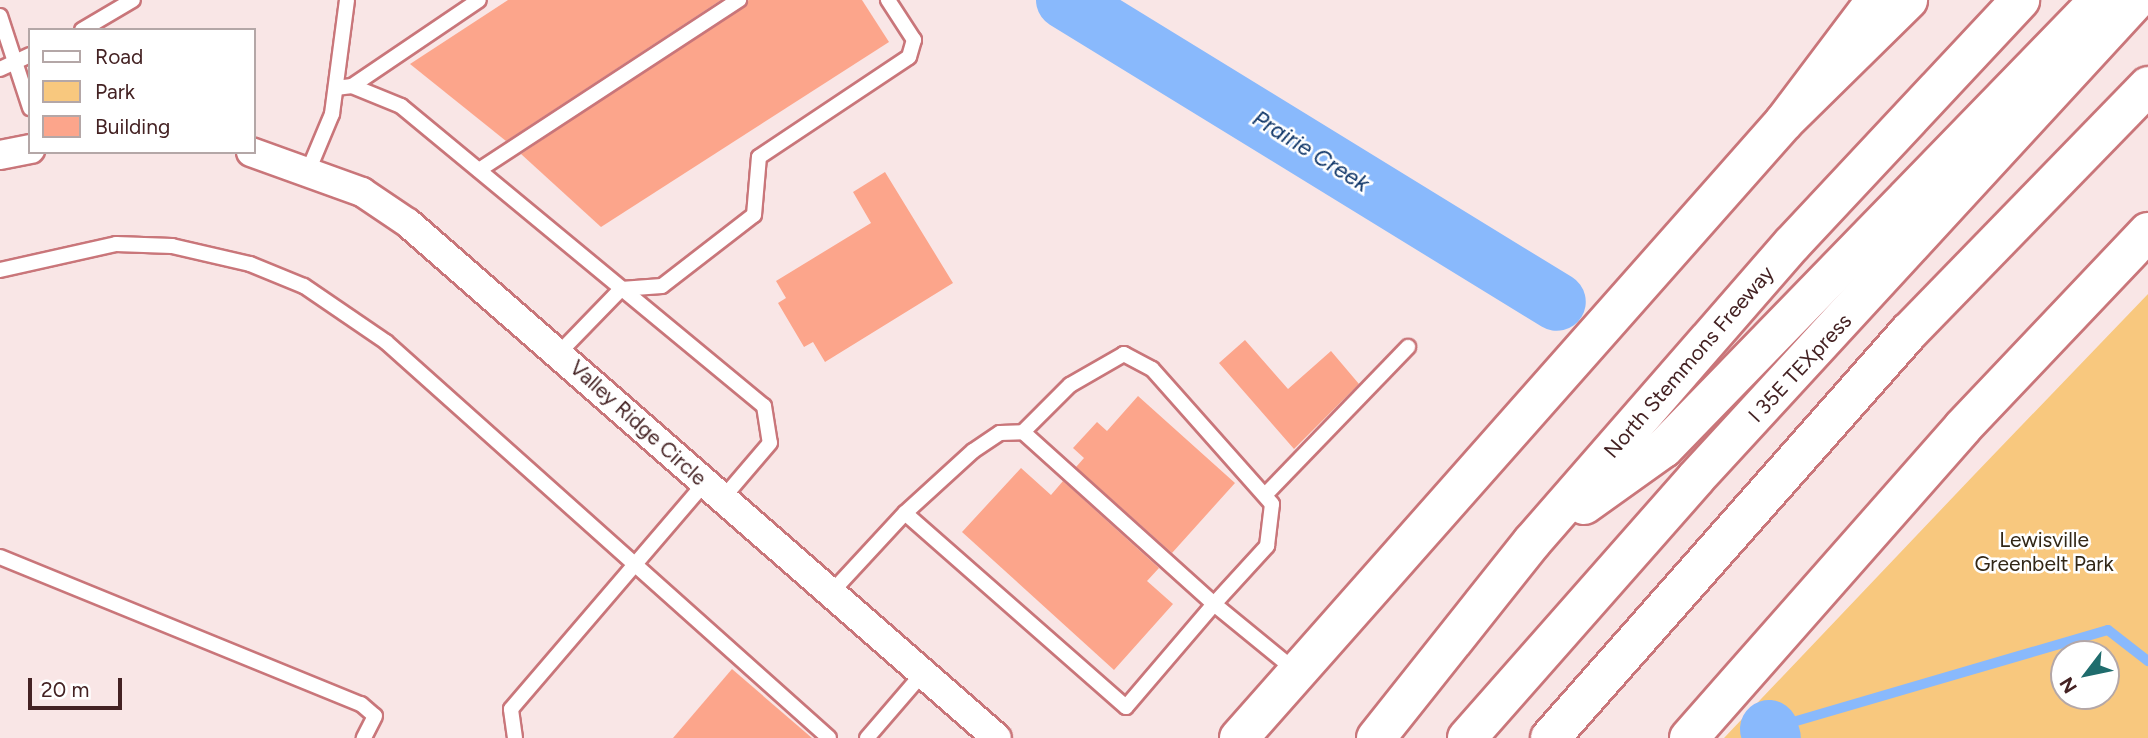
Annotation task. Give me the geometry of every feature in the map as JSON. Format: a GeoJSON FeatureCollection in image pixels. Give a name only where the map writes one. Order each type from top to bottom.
{"type":"FeatureCollection","features":[{"type":"Feature","properties":{"kind":"main road"},"geometry":{"type":"LineString","coordinates":[[1784,122],[1876,0]]}},
{"type":"Feature","properties":{"kind":"main road"},"geometry":{"type":"LineString","coordinates":[[1240,738],[1784,122],[1908,0]]}},
{"type":"Feature","properties":{"kind":"main road","name":"North Stemmons Freeway"},"geometry":{"type":"LineString","coordinates":[[1376,738],[1532,542],[1792,244],[2020,0]]}},
{"type":"Feature","properties":{"kind":"main road"},"geometry":{"type":"LineString","coordinates":[[1532,542],[1664,448],[2098,0]]}},
{"type":"Feature","properties":{"kind":"main road","name":"I 35E TEXpress"},"geometry":{"type":"LineString","coordinates":[[1468,738],[2136,0]]}},
{"type":"Feature","properties":{"kind":"main road"},"geometry":{"type":"LineString","coordinates":[[1550,738],[1909,332],[2148,86]]}},
{"type":"Feature","properties":{"kind":"main road"},"geometry":{"type":"LineString","coordinates":[[1689,738],[1963,427],[2148,232]]}},
{"type":"Feature","properties":{"kind":"street"},"geometry":{"type":"LineString","coordinates":[[0,155],[28,149]]}},
{"type":"Feature","properties":{"kind":"street","name":"Valley Ridge Circle"},"geometry":{"type":"LineString","coordinates":[[256,153],[309,169],[362,192],[408,223],[559,353],[828,596],[997,738]]}},
{"type":"Feature","properties":{"kind":"lane"},"geometry":{"type":"LineString","coordinates":[[85,28],[133,0]]}},
{"type":"Feature","properties":{"kind":"lane"},"geometry":{"type":"LineString","coordinates":[[309,169],[336,88],[347,0]]}},
{"type":"Feature","properties":{"kind":"lane"},"geometry":{"type":"LineString","coordinates":[[336,88],[352,86],[479,0]]}},
{"type":"Feature","properties":{"kind":"lane"},"geometry":{"type":"LineString","coordinates":[[479,170],[739,0]]}},
{"type":"Feature","properties":{"kind":"lane"},"geometry":{"type":"LineString","coordinates":[[559,353],[621,289],[662,286],[754,215],[759,157],[909,57],[914,40],[888,0]]}},
{"type":"Feature","properties":{"kind":"lane"},"geometry":{"type":"LineString","coordinates":[[0,16],[28,102]]}},
{"type":"Feature","properties":{"kind":"lane"},"geometry":{"type":"LineString","coordinates":[[0,69],[28,56]]}},
{"type":"Feature","properties":{"kind":"lane"},"geometry":{"type":"LineString","coordinates":[[352,86],[401,106],[764,406],[770,443],[634,566],[511,709],[515,738]]}},
{"type":"Feature","properties":{"kind":"lane"},"geometry":{"type":"LineString","coordinates":[[0,270],[116,244],[172,246],[250,264],[304,286],[386,342],[829,738]]}},
{"type":"Feature","properties":{"kind":"lane"},"geometry":{"type":"LineString","coordinates":[[1265,495],[1408,347]]}},
{"type":"Feature","properties":{"kind":"lane"},"geometry":{"type":"LineString","coordinates":[[828,596],[905,513],[973,451],[1000,433],[1023,432],[1070,385],[1124,354],[1152,369],[1272,503],[1267,546],[1126,707],[905,513]]}},
{"type":"Feature","properties":{"kind":"lane"},"geometry":{"type":"LineString","coordinates":[[1023,432],[1214,604],[1297,672]]}},
{"type":"Feature","properties":{"kind":"lane"},"geometry":{"type":"LineString","coordinates":[[0,557],[361,704],[375,716],[364,738]]}},
{"type":"Feature","properties":{"kind":"lane"},"geometry":{"type":"LineString","coordinates":[[867,738],[922,674]]}},
{"type":"Feature","properties":{"kind":"green space","name":"Lewisville Greenbelt Park"},"geometry":{"type":"Polygon","coordinates":[[[2148,294],[2148,738],[1724,738],[1974,475],[2148,294]]]}},
{"type":"Feature","properties":{"kind":"building"},"geometry":{"type":"Polygon","coordinates":[[[508,0],[721,0],[506,141],[410,64],[508,0]]]}},
{"type":"Feature","properties":{"kind":"building"},"geometry":{"type":"Polygon","coordinates":[[[749,0],[862,0],[889,42],[601,227],[521,154],[749,0]]]}},
{"type":"Feature","properties":{"kind":"building"},"geometry":{"type":"Polygon","coordinates":[[[885,172],[953,283],[825,362],[813,342],[804,347],[778,303],[786,298],[776,281],[871,223],[853,192],[885,172]]]}},
{"type":"Feature","properties":{"kind":"building"},"geometry":{"type":"Polygon","coordinates":[[[1245,340],[1288,389],[1331,351],[1359,384],[1294,449],[1219,363],[1245,340]]]}},
{"type":"Feature","properties":{"kind":"building"},"geometry":{"type":"Polygon","coordinates":[[[1138,396],[1235,483],[1172,553],[1076,467],[1084,458],[1073,448],[1097,422],[1107,431],[1138,396]]]}},
{"type":"Feature","properties":{"kind":"building"},"geometry":{"type":"Polygon","coordinates":[[[1021,468],[1051,495],[1063,481],[1159,568],[1147,581],[1173,604],[1114,670],[962,532],[1021,468]]]}},
{"type":"Feature","properties":{"kind":"building"},"geometry":{"type":"Polygon","coordinates":[[[732,669],[812,738],[673,738],[732,669]]]}},
{"type":"Feature","properties":{"kind":"waterway","name":"Prairie Creek"},"geometry":{"type":"LineString","coordinates":[[1065,0],[1557,302]]}},
{"type":"Feature","properties":{"kind":"waterway"},"geometry":{"type":"LineString","coordinates":[[1769,729],[2108,630],[2148,661]]}},
{"type":"Feature","properties":{"kind":"waterway","name":"Prairie Creek"},"geometry":{"type":"LineString","coordinates":[[1769,729],[1772,738]]}}]}
